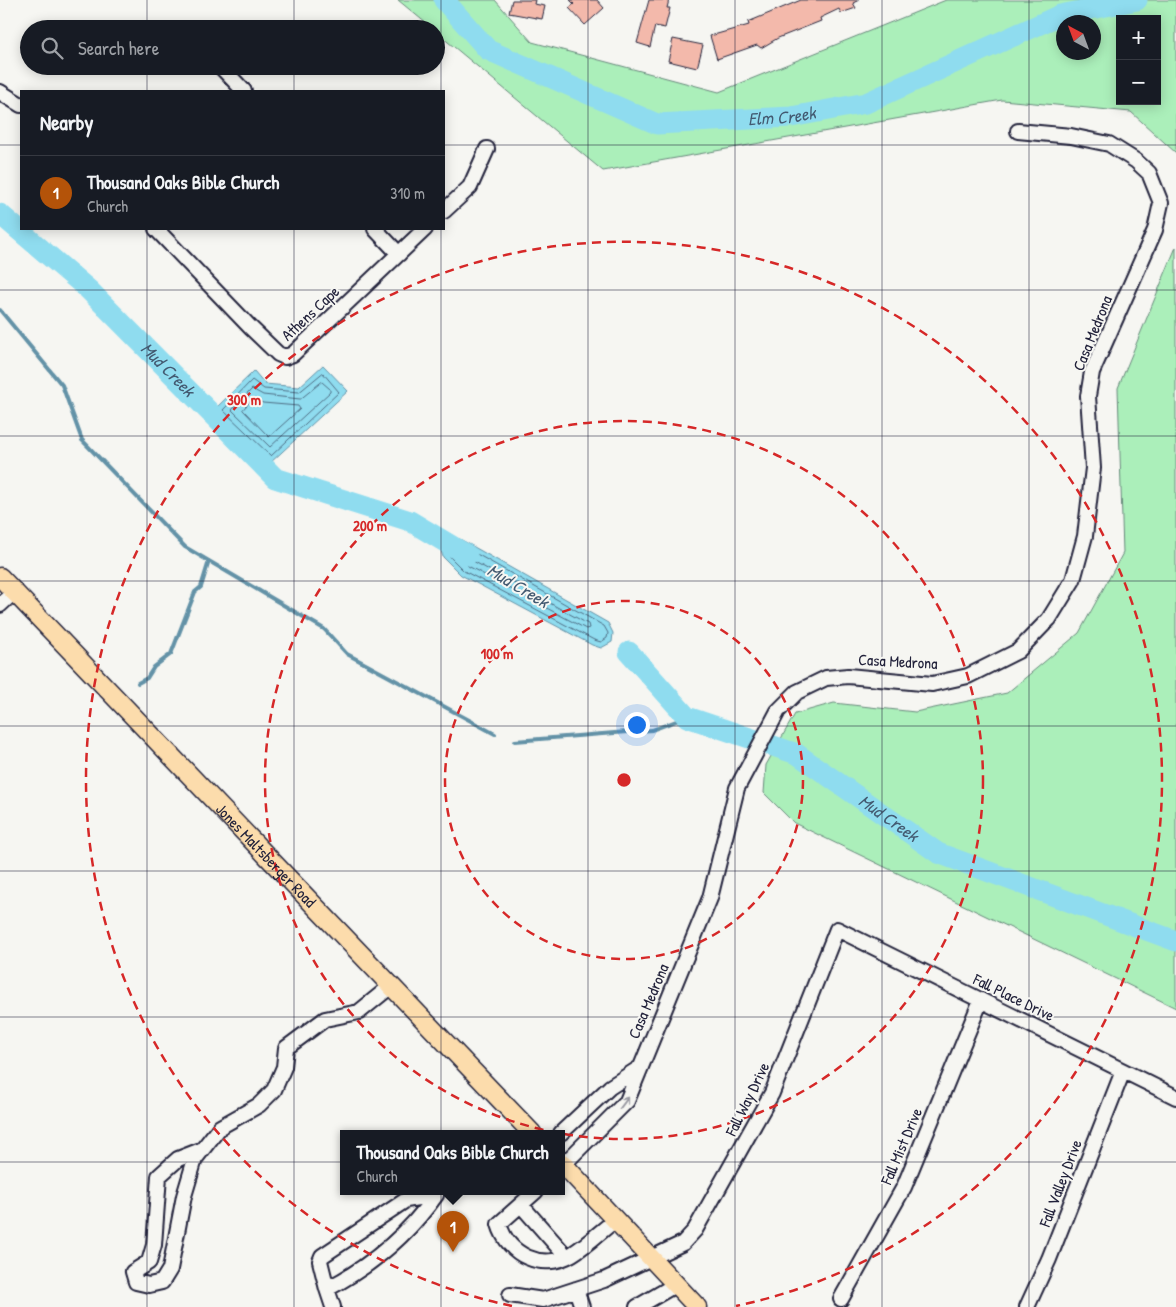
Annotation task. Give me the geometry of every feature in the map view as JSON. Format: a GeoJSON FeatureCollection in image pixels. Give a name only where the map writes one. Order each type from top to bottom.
{"type":"FeatureCollection","features":[{"type":"Feature","properties":{"kind":"main road","name":"Jones Maltsberger Road"},"geometry":{"type":"LineString","coordinates":[[0,577],[391,986],[524,1130]]}},
{"type":"Feature","properties":{"kind":"main road"},"geometry":{"type":"LineString","coordinates":[[565,1168],[697,1307]]}},
{"type":"Feature","properties":{"kind":"street"},"geometry":{"type":"LineString","coordinates":[[229,75],[243,90]]}},
{"type":"Feature","properties":{"kind":"street"},"geometry":{"type":"LineString","coordinates":[[0,92],[20,104]]}},
{"type":"Feature","properties":{"kind":"street","name":"Casa Medrona"},"geometry":{"type":"LineString","coordinates":[[565,1162],[627,1101],[638,1069],[710,898],[737,788],[778,711],[797,692],[826,678],[848,676],[932,684],[968,676],[1018,651],[1048,619],[1074,580],[1085,536],[1093,468],[1088,396],[1092,372],[1155,230],[1161,203],[1149,173],[1136,161],[1108,144],[1071,136],[1018,131]]}},
{"type":"Feature","properties":{"kind":"street"},"geometry":{"type":"LineString","coordinates":[[445,210],[470,186],[487,149]]}},
{"type":"Feature","properties":{"kind":"street","name":"Athens Cape"},"geometry":{"type":"LineString","coordinates":[[157,230],[278,354],[286,357],[293,354],[424,230]]}},
{"type":"Feature","properties":{"kind":"street"},"geometry":{"type":"LineString","coordinates":[[376,230],[399,254]]}},
{"type":"Feature","properties":{"kind":"street"},"geometry":{"type":"LineString","coordinates":[[0,605],[14,592]]}},
{"type":"Feature","properties":{"kind":"street","name":"Fall Place Drive"},"geometry":{"type":"LineString","coordinates":[[837,929],[1176,1097]]}},
{"type":"Feature","properties":{"kind":"street","name":"Fall Way Drive"},"geometry":{"type":"LineString","coordinates":[[510,1294],[543,1300],[604,1280],[683,1243],[695,1230],[752,1132],[772,1093],[837,929]]}},
{"type":"Feature","properties":{"kind":"street"},"geometry":{"type":"LineString","coordinates":[[201,1150],[178,1159],[159,1176],[154,1245],[149,1262],[133,1272],[136,1282],[150,1285],[162,1282],[170,1269],[184,1196],[194,1159],[220,1127],[259,1105],[274,1090],[284,1068],[286,1048],[325,1019],[358,1012],[391,986]]}},
{"type":"Feature","properties":{"kind":"street","name":"Fall Mist Drive"},"geometry":{"type":"LineString","coordinates":[[841,1298],[904,1187],[981,1000]]}},
{"type":"Feature","properties":{"kind":"street"},"geometry":{"type":"LineString","coordinates":[[565,1130],[610,1087],[638,1069]]}},
{"type":"Feature","properties":{"kind":"street","name":"Fall Valley Drive"},"geometry":{"type":"LineString","coordinates":[[1027,1307],[1049,1259],[1123,1071]]}},
{"type":"Feature","properties":{"kind":"street"},"geometry":{"type":"LineString","coordinates":[[582,1113],[598,1130]]}},
{"type":"Feature","properties":{"kind":"street"},"geometry":{"type":"LineString","coordinates":[[333,1307],[320,1262],[322,1256],[406,1200],[427,1195]]}},
{"type":"Feature","properties":{"kind":"street"},"geometry":{"type":"LineString","coordinates":[[327,1289],[357,1274],[392,1246],[420,1218],[435,1195]]}},
{"type":"Feature","properties":{"kind":"street"},"geometry":{"type":"LineString","coordinates":[[532,1195],[499,1224],[502,1235],[518,1253],[544,1262],[571,1255],[614,1221]]}},
{"type":"Feature","properties":{"kind":"street"},"geometry":{"type":"LineString","coordinates":[[521,1205],[566,1256]]}},
{"type":"Feature","properties":{"kind":"street"},"geometry":{"type":"LineString","coordinates":[[638,1307],[675,1285]]}},
{"type":"Feature","properties":{"kind":"street"},"geometry":{"type":"LineString","coordinates":[[576,1289],[582,1307]]}},
{"type":"Feature","properties":{"kind":"green space"},"geometry":{"type":"Polygon","coordinates":[[[398,0],[495,0],[532,42],[719,92],[946,0],[1176,0],[1176,153],[1131,112],[1002,100],[603,171],[445,39],[445,20],[422,20],[398,0]]]}},
{"type":"Feature","properties":{"kind":"green space"},"geometry":{"type":"Polygon","coordinates":[[[1176,247],[1176,1008],[794,823],[764,793],[766,765],[795,714],[834,703],[915,712],[1007,693],[1079,633],[1123,553],[1118,388],[1176,247]]]}},
{"type":"Feature","properties":{"kind":"water"},"geometry":{"type":"Polygon","coordinates":[[[323,365],[348,391],[269,464],[215,409],[254,371],[265,384],[299,387],[323,365]]]}},
{"type":"Feature","properties":{"kind":"water"},"geometry":{"type":"Polygon","coordinates":[[[446,537],[460,539],[608,623],[613,633],[612,642],[601,648],[592,645],[461,575],[443,557],[440,547],[446,537]]]}},
{"type":"Feature","properties":{"kind":"building"},"geometry":{"type":"Polygon","coordinates":[[[512,0],[535,0],[534,4],[545,6],[542,19],[509,13],[512,0]]]}},
{"type":"Feature","properties":{"kind":"building"},"geometry":{"type":"Polygon","coordinates":[[[570,0],[597,0],[604,8],[585,25],[569,8],[574,4],[570,0]]]}},
{"type":"Feature","properties":{"kind":"building"},"geometry":{"type":"Polygon","coordinates":[[[649,0],[669,0],[667,8],[670,8],[665,28],[655,26],[650,47],[637,43],[649,0]]]}},
{"type":"Feature","properties":{"kind":"building"},"geometry":{"type":"Polygon","coordinates":[[[801,0],[859,0],[853,3],[856,8],[841,13],[839,9],[820,18],[821,21],[778,38],[761,48],[757,45],[717,59],[710,36],[749,25],[748,22],[801,0]]]}},
{"type":"Feature","properties":{"kind":"building"},"geometry":{"type":"Polygon","coordinates":[[[673,39],[703,45],[697,68],[668,61],[673,39]]]}},
{"type":"Feature","properties":{"kind":"waterway","name":"Elm Creek"},"geometry":{"type":"LineString","coordinates":[[444,0],[488,50],[657,124],[791,117],[866,103],[1060,15],[1137,0]]}},
{"type":"Feature","properties":{"kind":"waterway","name":"Mud Creek"},"geometry":{"type":"LineString","coordinates":[[0,214],[89,290],[275,478],[410,521],[467,555]]}},
{"type":"Feature","properties":{"kind":"waterway"},"geometry":{"type":"LineString","coordinates":[[0,310],[62,385],[82,440],[185,547],[324,629],[347,654],[495,734]]}},
{"type":"Feature","properties":{"kind":"waterway"},"geometry":{"type":"LineString","coordinates":[[138,683],[147,678],[154,667],[171,654],[195,592],[201,587],[209,561]]}},
{"type":"Feature","properties":{"kind":"waterway","name":"Mud Creek"},"geometry":{"type":"LineString","coordinates":[[629,652],[687,717],[797,754],[938,853],[1176,941]]}},
{"type":"Feature","properties":{"kind":"waterway"},"geometry":{"type":"LineString","coordinates":[[515,741],[652,730],[687,717]]}},
{"type":"Feature","properties":{"kind":"place","name":"Thousand Oaks Bible Church"},"geometry":{"type":"Point","coordinates":[453,1252]}}]}
